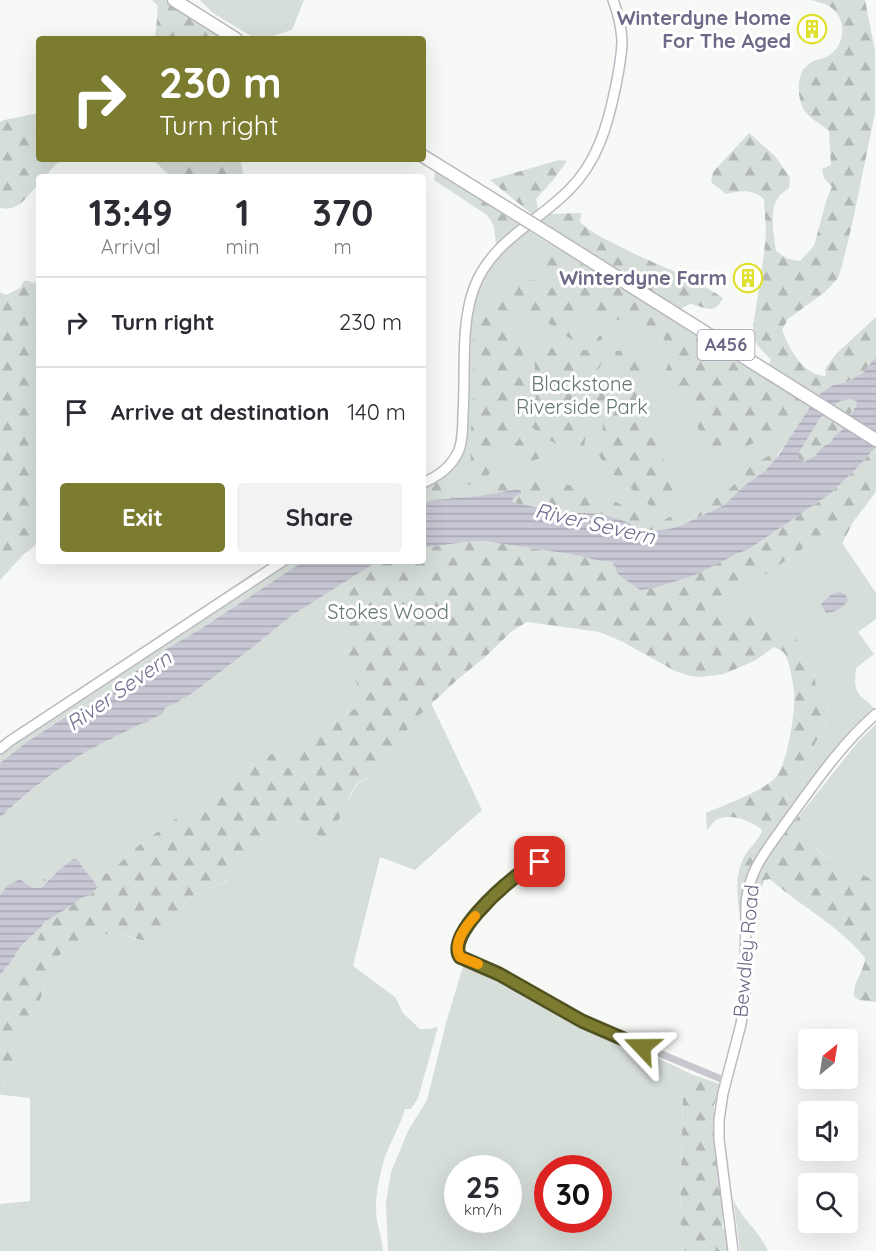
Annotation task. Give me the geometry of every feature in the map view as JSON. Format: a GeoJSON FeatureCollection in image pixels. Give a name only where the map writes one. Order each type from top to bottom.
{"type":"FeatureCollection","features":[{"type":"Feature","properties":{"kind":"highway"},"geometry":{"type":"LineString","coordinates":[[174,0],[231,36]]}},
{"type":"Feature","properties":{"kind":"highway","name":"A456"},"geometry":{"type":"LineString","coordinates":[[426,158],[876,440]]}},
{"type":"Feature","properties":{"kind":"main road"},"geometry":{"type":"LineString","coordinates":[[426,482],[451,464],[461,443],[466,327],[474,287],[498,249],[569,190],[581,177],[600,144],[612,105],[622,43],[621,28],[613,0]]}},
{"type":"Feature","properties":{"kind":"main road"},"geometry":{"type":"LineString","coordinates":[[0,749],[278,564]]}},
{"type":"Feature","properties":{"kind":"main road","name":"Bewdley Road"},"geometry":{"type":"LineString","coordinates":[[733,1251],[719,1139],[719,1120],[746,997],[746,901],[752,877],[763,856],[797,807],[840,752],[876,714]]}},
{"type":"Feature","properties":{"kind":"street"},"geometry":{"type":"LineString","coordinates":[[540,862],[506,885],[473,919],[463,931],[460,939],[457,951],[460,957],[499,974],[582,1021],[726,1081]]}},
{"type":"Feature","properties":{"kind":"green space"},"geometry":{"type":"Polygon","coordinates":[[[152,0],[165,0],[220,36],[155,36],[158,6],[152,0]]]}},
{"type":"Feature","properties":{"kind":"green space"},"geometry":{"type":"Polygon","coordinates":[[[200,0],[304,0],[292,30],[272,36],[251,36],[213,13],[200,0]]]}},
{"type":"Feature","properties":{"kind":"green space"},"geometry":{"type":"Polygon","coordinates":[[[811,0],[865,0],[875,51],[875,113],[853,220],[838,278],[825,292],[788,319],[782,330],[801,363],[812,372],[824,376],[826,375],[825,369],[836,354],[876,317],[876,357],[863,373],[847,382],[833,385],[818,397],[771,367],[767,367],[771,360],[758,346],[752,334],[766,232],[764,199],[750,192],[726,194],[711,182],[713,172],[749,133],[775,156],[790,178],[789,188],[775,203],[773,224],[776,251],[788,259],[800,261],[814,246],[832,187],[824,178],[822,169],[831,165],[829,131],[804,110],[799,85],[805,67],[829,56],[836,49],[840,43],[842,29],[839,16],[835,11],[827,5],[811,0]]]}},
{"type":"Feature","properties":{"kind":"green space"},"geometry":{"type":"Polygon","coordinates":[[[36,114],[36,162],[59,162],[48,174],[36,174],[36,187],[22,202],[7,209],[0,208],[0,122],[36,114]]]}},
{"type":"Feature","properties":{"kind":"green space"},"geometry":{"type":"Polygon","coordinates":[[[559,160],[567,161],[536,199],[538,208],[533,215],[490,180],[559,160]]]}},
{"type":"Feature","properties":{"kind":"green space"},"geometry":{"type":"Polygon","coordinates":[[[155,162],[241,162],[243,174],[168,174],[155,162]]]}},
{"type":"Feature","properties":{"kind":"green space"},"geometry":{"type":"Polygon","coordinates":[[[435,171],[520,225],[496,244],[494,226],[487,215],[434,180],[435,171]]]}},
{"type":"Feature","properties":{"kind":"green space"},"geometry":{"type":"Polygon","coordinates":[[[581,213],[580,222],[588,229],[723,298],[712,309],[690,304],[680,309],[539,221],[546,214],[581,213]]]}},
{"type":"Feature","properties":{"kind":"green space","name":"Blackstone Riverside Park"},"geometry":{"type":"Polygon","coordinates":[[[526,229],[812,406],[765,471],[669,529],[426,503],[426,485],[445,475],[466,433],[472,313],[481,280],[501,252],[526,229]]]}},
{"type":"Feature","properties":{"kind":"green space"},"geometry":{"type":"Polygon","coordinates":[[[541,239],[812,406],[803,410],[788,407],[788,420],[779,430],[756,442],[728,454],[710,451],[709,434],[699,430],[695,419],[698,405],[692,394],[685,388],[670,386],[663,378],[674,348],[660,337],[647,330],[611,318],[585,313],[566,315],[568,324],[582,332],[602,336],[600,342],[578,341],[534,316],[496,310],[518,340],[525,365],[520,420],[500,443],[487,477],[482,481],[466,485],[459,481],[468,468],[471,458],[469,447],[473,411],[473,332],[477,313],[500,287],[522,279],[542,281],[547,274],[544,263],[538,258],[541,239]]]}},
{"type":"Feature","properties":{"kind":"green space"},"geometry":{"type":"Polygon","coordinates":[[[24,281],[36,282],[36,545],[24,554],[0,580],[0,292],[6,295],[20,288],[24,281]]]}},
{"type":"Feature","properties":{"kind":"green space"},"geometry":{"type":"Polygon","coordinates":[[[541,347],[598,351],[603,358],[600,367],[580,393],[581,418],[586,435],[582,456],[563,448],[529,425],[529,417],[541,383],[535,371],[534,350],[541,347]]]}},
{"type":"Feature","properties":{"kind":"green space"},"geometry":{"type":"Polygon","coordinates":[[[637,350],[643,353],[646,406],[650,430],[663,454],[665,476],[673,484],[669,502],[653,510],[644,499],[607,469],[595,449],[602,433],[603,422],[587,399],[597,382],[615,365],[616,351],[637,350]]]}},
{"type":"Feature","properties":{"kind":"green space"},"geometry":{"type":"Polygon","coordinates":[[[852,399],[857,402],[841,431],[815,456],[804,463],[799,460],[797,456],[820,418],[840,401],[852,399]]]}},
{"type":"Feature","properties":{"kind":"green space"},"geometry":{"type":"Polygon","coordinates":[[[523,433],[532,435],[538,440],[540,458],[517,464],[513,447],[523,433]]]}},
{"type":"Feature","properties":{"kind":"green space","name":"Stokes Wood"},"geometry":{"type":"Polygon","coordinates":[[[876,447],[876,492],[853,522],[842,544],[832,528],[759,579],[705,604],[710,615],[758,610],[767,629],[787,635],[807,645],[816,686],[828,705],[824,729],[786,791],[787,803],[791,808],[767,841],[750,871],[742,931],[737,894],[738,875],[744,857],[762,830],[735,817],[723,817],[716,820],[707,830],[706,813],[763,787],[776,777],[780,770],[790,735],[794,699],[792,677],[785,654],[774,647],[756,660],[724,674],[690,676],[675,671],[600,632],[527,622],[512,631],[411,723],[380,772],[357,783],[338,821],[325,839],[320,838],[297,816],[292,817],[252,848],[230,878],[222,884],[202,890],[189,898],[176,914],[171,935],[163,940],[141,940],[128,936],[103,934],[81,941],[61,953],[46,982],[36,1012],[25,1029],[2,1095],[0,1095],[0,1002],[7,986],[32,952],[46,921],[91,894],[98,887],[76,859],[58,871],[41,888],[33,888],[70,858],[77,857],[96,878],[111,871],[138,846],[223,784],[269,755],[315,737],[347,713],[364,704],[344,647],[337,602],[344,582],[375,564],[426,564],[426,548],[484,541],[614,562],[624,579],[640,590],[655,588],[684,578],[749,549],[830,494],[876,447]]]}},
{"type":"Feature","properties":{"kind":"green space"},"geometry":{"type":"Polygon","coordinates":[[[770,455],[778,456],[765,471],[745,485],[724,505],[669,529],[649,531],[627,522],[582,512],[561,512],[514,503],[512,501],[518,489],[426,502],[426,486],[445,475],[452,479],[453,486],[461,493],[475,492],[516,480],[543,481],[593,491],[659,523],[678,512],[722,496],[743,476],[746,469],[770,455]]]}},
{"type":"Feature","properties":{"kind":"green space"},"geometry":{"type":"Polygon","coordinates":[[[832,528],[876,593],[876,619],[858,632],[874,654],[856,668],[855,681],[860,696],[874,709],[831,755],[791,808],[787,803],[786,791],[824,729],[828,705],[816,686],[813,665],[787,635],[767,629],[758,611],[710,615],[705,604],[759,579],[832,528]]]}},
{"type":"Feature","properties":{"kind":"green space"},"geometry":{"type":"Polygon","coordinates":[[[283,564],[299,564],[163,651],[97,701],[70,713],[0,763],[0,754],[283,564]]]}},
{"type":"Feature","properties":{"kind":"green space"},"geometry":{"type":"Polygon","coordinates":[[[344,582],[337,602],[344,647],[365,704],[347,713],[315,737],[269,755],[223,784],[138,846],[111,871],[96,878],[77,858],[70,858],[33,888],[20,879],[8,885],[0,895],[0,818],[30,791],[86,752],[163,714],[165,708],[194,692],[291,616],[344,582]]]}},
{"type":"Feature","properties":{"kind":"green space"},"geometry":{"type":"Polygon","coordinates":[[[431,703],[482,810],[415,870],[380,857],[353,966],[395,997],[403,1013],[420,1029],[438,1027],[418,1098],[411,1109],[405,1109],[381,1169],[376,1209],[383,1251],[0,1251],[0,1204],[30,1201],[30,1098],[2,1095],[4,1084],[25,1029],[36,1012],[46,982],[61,953],[81,941],[103,934],[128,936],[135,939],[171,935],[176,914],[189,898],[202,890],[223,884],[252,848],[292,817],[297,816],[320,838],[325,839],[358,783],[380,772],[394,753],[410,723],[431,703]]]}},
{"type":"Feature","properties":{"kind":"green space"},"geometry":{"type":"Polygon","coordinates":[[[876,724],[876,881],[823,854],[809,839],[799,816],[857,743],[876,724]]]}},
{"type":"Feature","properties":{"kind":"green space"},"geometry":{"type":"Polygon","coordinates":[[[799,816],[809,839],[823,854],[876,881],[876,1002],[859,1000],[854,996],[855,985],[865,958],[855,946],[770,879],[764,880],[751,929],[752,897],[761,868],[772,849],[799,816]]]}},
{"type":"Feature","properties":{"kind":"green space"},"geometry":{"type":"Polygon","coordinates":[[[46,921],[32,952],[7,986],[0,1002],[0,975],[21,946],[46,921]]]}},
{"type":"Feature","properties":{"kind":"green space"},"geometry":{"type":"Polygon","coordinates":[[[466,965],[494,977],[572,1022],[691,1074],[683,1089],[680,1220],[685,1251],[388,1251],[386,1203],[391,1172],[408,1131],[427,1100],[463,966],[466,965]]]}},
{"type":"Feature","properties":{"kind":"green space"},"geometry":{"type":"Polygon","coordinates":[[[691,1074],[720,1084],[714,1106],[714,1147],[724,1217],[722,1225],[728,1238],[729,1251],[685,1251],[680,1220],[683,1089],[691,1074]]]}},
{"type":"Feature","properties":{"kind":"green space"},"geometry":{"type":"Polygon","coordinates":[[[733,1198],[740,1212],[768,1251],[740,1251],[733,1198]]]}},
{"type":"Feature","properties":{"kind":"water","name":"River Severn"},"geometry":{"type":"Polygon","coordinates":[[[876,357],[876,447],[830,494],[749,549],[695,575],[655,588],[640,590],[617,573],[614,562],[484,541],[426,548],[426,502],[518,489],[521,494],[514,497],[512,501],[514,503],[561,512],[601,514],[649,531],[682,525],[724,505],[745,485],[765,471],[778,456],[820,394],[833,385],[847,382],[863,373],[876,357]],[[852,399],[840,401],[820,418],[797,456],[799,460],[804,462],[815,456],[821,448],[831,442],[841,431],[857,402],[852,399]]]}},
{"type":"Feature","properties":{"kind":"water","name":"River Severn"},"geometry":{"type":"Polygon","coordinates":[[[299,564],[375,564],[291,616],[194,692],[165,708],[163,714],[86,752],[63,766],[0,818],[0,763],[71,713],[97,701],[163,651],[299,564]]]}},
{"type":"Feature","properties":{"kind":"water"},"geometry":{"type":"Polygon","coordinates":[[[840,592],[845,594],[848,600],[838,610],[826,613],[821,604],[832,594],[840,592]]]}},
{"type":"Feature","properties":{"kind":"water"},"geometry":{"type":"Polygon","coordinates":[[[73,859],[78,861],[98,887],[91,894],[46,921],[21,946],[0,975],[0,895],[8,885],[20,879],[33,888],[41,888],[73,859]]]}},
{"type":"Feature","properties":{"kind":"slow traffic"},"geometry":{"type":"LineString","coordinates":[[475,916],[463,931],[457,951],[460,957],[478,964]]}},
{"type":"Feature","properties":{"kind":"place","name":"Winterdyne Home For The Aged"},"geometry":{"type":"Point","coordinates":[812,29]}},
{"type":"Feature","properties":{"kind":"place","name":"Winterdyne Farm"},"geometry":{"type":"Point","coordinates":[748,278]}},
{"type":"Feature","properties":{"kind":"route"},"geometry":{"type":"LineString","coordinates":[[540,862],[521,873],[486,904],[463,931],[458,954],[460,957],[499,974],[582,1021],[642,1047]]}}]}
